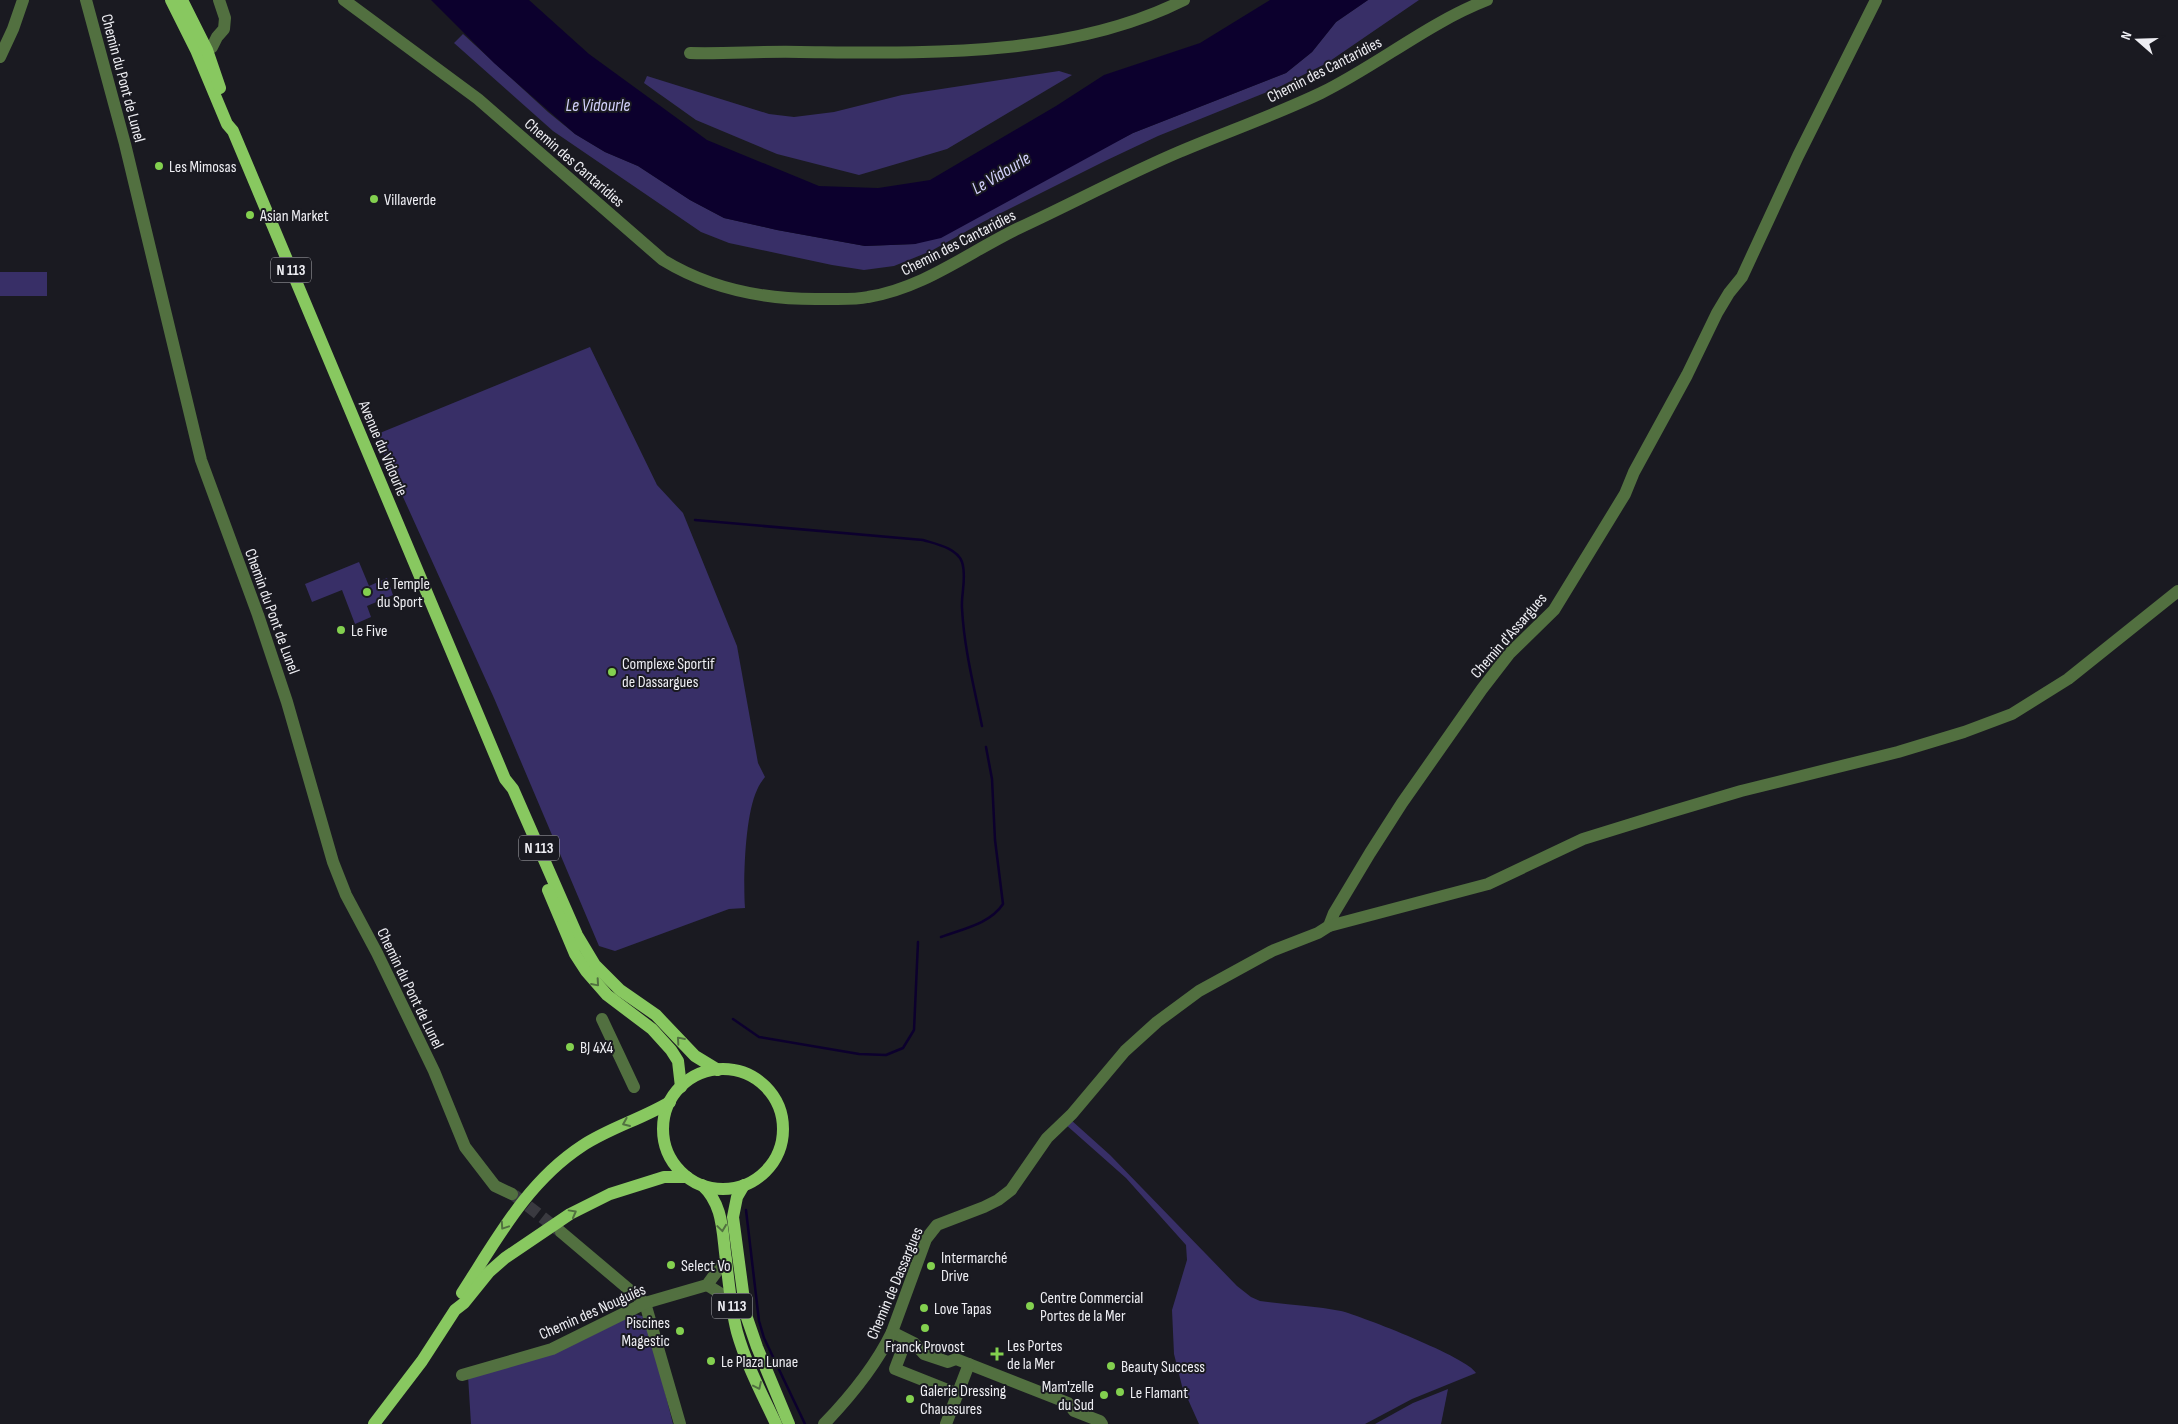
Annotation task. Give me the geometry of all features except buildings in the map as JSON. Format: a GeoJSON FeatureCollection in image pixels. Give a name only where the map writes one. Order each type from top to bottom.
{"type":"FeatureCollection","features":[{"type":"Feature","properties":{"kind":"main road","name":"Avenue du Vidourle"},"geometry":{"type":"LineString","coordinates":[[171,0],[202,47]]}},
{"type":"Feature","properties":{"kind":"main road","name":"Avenue du Vidourle"},"geometry":{"type":"LineString","coordinates":[[182,0],[202,47],[227,124],[233,131],[505,779],[513,789],[577,935],[595,965],[620,990],[656,1015],[695,1056],[718,1070]]}},
{"type":"Feature","properties":{"kind":"main road","name":"Avenue du Vidourle"},"geometry":{"type":"LineString","coordinates":[[505,779],[506,791],[575,954],[586,971],[607,995],[652,1029],[671,1050],[678,1061],[681,1087]]}},
{"type":"Feature","properties":{"kind":"main road"},"geometry":{"type":"LineString","coordinates":[[718,1070],[731,1070],[756,1079],[766,1087],[780,1109],[783,1129],[780,1148],[766,1171],[744,1185],[728,1189],[702,1185],[687,1177],[673,1162],[665,1143],[664,1122],[670,1102],[681,1087],[702,1073],[718,1070]]}},
{"type":"Feature","properties":{"kind":"main road"},"geometry":{"type":"LineString","coordinates":[[456,1310],[458,1299],[516,1209],[550,1170],[596,1138],[670,1102]]}},
{"type":"Feature","properties":{"kind":"main road"},"geometry":{"type":"LineString","coordinates":[[374,1424],[422,1361],[456,1310],[489,1272],[505,1258],[570,1214],[610,1194],[664,1177],[687,1177]]}},
{"type":"Feature","properties":{"kind":"main road","name":"N 113"},"geometry":{"type":"LineString","coordinates":[[702,1185],[710,1193],[717,1205],[722,1224],[731,1300],[737,1332],[750,1368],[776,1424]]}},
{"type":"Feature","properties":{"kind":"main road","name":"N 113"},"geometry":{"type":"LineString","coordinates":[[744,1185],[737,1197],[733,1217],[746,1315],[757,1347],[789,1424]]}},
{"type":"Feature","properties":{"kind":"street"},"geometry":{"type":"LineString","coordinates":[[0,57],[16,22],[23,0]]}},
{"type":"Feature","properties":{"kind":"street","name":"Chemin du Pont de Lunel"},"geometry":{"type":"LineString","coordinates":[[86,0],[125,144],[201,460],[258,615],[287,702],[333,862],[346,895],[377,953],[434,1071],[465,1147],[495,1186],[512,1194]]}},
{"type":"Feature","properties":{"kind":"street"},"geometry":{"type":"LineString","coordinates":[[202,47],[215,43],[217,37],[224,29],[219,0]]}},
{"type":"Feature","properties":{"kind":"street","name":"Chemin des Cantaridies"},"geometry":{"type":"LineString","coordinates":[[344,0],[468,90],[663,260],[687,274],[721,286],[764,297],[810,300],[867,298],[905,288],[931,277],[996,239],[1127,176],[1178,152],[1322,92],[1383,59],[1443,21],[1486,0]]}},
{"type":"Feature","properties":{"kind":"street"},"geometry":{"type":"LineString","coordinates":[[690,53],[903,52],[1028,43],[1096,33],[1164,10],[1184,0]]}},
{"type":"Feature","properties":{"kind":"street","name":"Chemin d'Assargues"},"geometry":{"type":"LineString","coordinates":[[1329,926],[1334,914],[1393,817],[1482,689],[1509,654],[1554,610],[1625,494],[1634,472],[1687,375],[1717,312],[1729,293],[1742,278],[1798,156],[1876,0]]}},
{"type":"Feature","properties":{"kind":"street","name":"Chemin de Dassargues"},"geometry":{"type":"LineString","coordinates":[[824,1424],[873,1366],[892,1332],[931,1230],[937,1225],[984,1207],[1010,1190],[1038,1149],[1072,1114],[1125,1051],[1157,1022],[1199,992],[1272,951],[1329,926],[1488,884],[1583,839],[1741,791],[1898,752],[1964,732],[2012,714],[2068,679],[2178,591]]}},
{"type":"Feature","properties":{"kind":"street"},"geometry":{"type":"LineString","coordinates":[[602,1019],[634,1087]]}},
{"type":"Feature","properties":{"kind":"street"},"geometry":{"type":"LineString","coordinates":[[561,1232],[645,1303],[680,1424]]}},
{"type":"Feature","properties":{"kind":"street"},"geometry":{"type":"LineString","coordinates":[[726,1259],[707,1285],[731,1300]]}},
{"type":"Feature","properties":{"kind":"street","name":"Chemin des Nouguiés"},"geometry":{"type":"LineString","coordinates":[[462,1375],[552,1348],[645,1303],[707,1285]]}},
{"type":"Feature","properties":{"kind":"street"},"geometry":{"type":"LineString","coordinates":[[892,1332],[914,1343],[924,1354],[948,1362],[956,1359],[969,1364],[1068,1403],[1074,1411],[1100,1421],[1102,1424]]}},
{"type":"Feature","properties":{"kind":"street"},"geometry":{"type":"LineString","coordinates":[[906,1340],[895,1369],[958,1394]]}},
{"type":"Feature","properties":{"kind":"street"},"geometry":{"type":"LineString","coordinates":[[946,1424],[969,1364]]}},
{"type":"Feature","properties":{"kind":"shaded area"},"geometry":{"type":"Polygon","coordinates":[[[1368,0],[1419,0],[1327,63],[1277,88],[1158,136],[983,222],[931,251],[894,266],[864,270],[729,243],[701,232],[553,131],[454,43],[463,34],[548,112],[575,134],[605,152],[638,166],[690,200],[724,218],[865,246],[915,244],[1133,133],[1286,73],[1312,52],[1336,22],[1368,0]]]}},
{"type":"Feature","properties":{"kind":"shaded area"},"geometry":{"type":"Polygon","coordinates":[[[1059,71],[1072,75],[947,149],[859,175],[777,154],[696,120],[644,83],[647,76],[769,114],[794,117],[834,112],[902,95],[1059,71]]]}},
{"type":"Feature","properties":{"kind":"shaded area"},"geometry":{"type":"Polygon","coordinates":[[[0,272],[47,272],[47,296],[0,296],[0,272]]]}},
{"type":"Feature","properties":{"kind":"shaded area","name":"Complexe Sportif de Dassargues"},"geometry":{"type":"Polygon","coordinates":[[[590,347],[657,485],[683,513],[737,646],[758,763],[765,777],[753,801],[747,831],[744,881],[745,908],[729,909],[615,951],[599,946],[494,698],[375,435],[590,347]]]}},
{"type":"Feature","properties":{"kind":"shaded area","name":"Le Temple du Sport"},"geometry":{"type":"Polygon","coordinates":[[[359,562],[369,586],[387,578],[393,595],[367,606],[371,617],[355,624],[342,590],[312,602],[305,584],[359,562]]]}},
{"type":"Feature","properties":{"kind":"shaded area"},"geometry":{"type":"Polygon","coordinates":[[[1071,1120],[1110,1155],[1237,1286],[1251,1297],[1260,1301],[1331,1309],[1352,1314],[1435,1348],[1469,1366],[1476,1373],[1412,1399],[1365,1424],[1199,1424],[1182,1386],[1174,1354],[1172,1310],[1187,1260],[1186,1245],[1126,1178],[1065,1124],[1071,1120]]]}},
{"type":"Feature","properties":{"kind":"shaded area"},"geometry":{"type":"Polygon","coordinates":[[[634,1314],[646,1317],[673,1424],[471,1424],[468,1376],[634,1314]]]}},
{"type":"Feature","properties":{"kind":"shaded area"},"geometry":{"type":"Polygon","coordinates":[[[1448,1389],[1441,1424],[1375,1424],[1413,1403],[1448,1389]]]}},
{"type":"Feature","properties":{"kind":"water","name":"Le Vidourle"},"geometry":{"type":"Polygon","coordinates":[[[431,0],[529,0],[589,54],[707,140],[819,186],[878,188],[930,180],[1056,106],[1104,75],[1200,43],[1270,0],[1368,0],[1336,22],[1312,52],[1286,73],[1133,133],[941,238],[915,244],[865,246],[724,218],[690,200],[638,166],[605,152],[575,134],[494,63],[431,0]]]}},
{"type":"Feature","properties":{"kind":"waterway"},"geometry":{"type":"LineString","coordinates":[[695,520],[923,540],[946,547],[956,553],[962,562],[963,568],[962,608],[965,638],[982,726]]}},
{"type":"Feature","properties":{"kind":"waterway"},"geometry":{"type":"LineString","coordinates":[[941,937],[983,921],[1003,904],[995,840],[992,779],[986,747]]}},
{"type":"Feature","properties":{"kind":"waterway"},"geometry":{"type":"LineString","coordinates":[[733,1019],[759,1037],[859,1054],[886,1055],[903,1048],[914,1030],[918,942]]}},
{"type":"Feature","properties":{"kind":"waterway"},"geometry":{"type":"LineString","coordinates":[[746,1210],[759,1321],[764,1338],[805,1424]]}},
{"type":"Feature","properties":{"kind":"tunnel"},"geometry":{"type":"LineString","coordinates":[[514,1195],[561,1232]]}},
{"type":"Feature","properties":{"kind":"place","name":"Les Mimosas"},"geometry":{"type":"Point","coordinates":[159,166]}},
{"type":"Feature","properties":{"kind":"place","name":"Villaverde"},"geometry":{"type":"Point","coordinates":[374,199]}},
{"type":"Feature","properties":{"kind":"place","name":"Asian Market"},"geometry":{"type":"Point","coordinates":[250,215]}},
{"type":"Feature","properties":{"kind":"place","name":"Le Temple du Sport"},"geometry":{"type":"Point","coordinates":[367,592]}},
{"type":"Feature","properties":{"kind":"place","name":"Le Five"},"geometry":{"type":"Point","coordinates":[341,630]}},
{"type":"Feature","properties":{"kind":"place","name":"Complexe Sportif de Dassargues"},"geometry":{"type":"Point","coordinates":[612,672]}},
{"type":"Feature","properties":{"kind":"place","name":"BJ 4X4"},"geometry":{"type":"Point","coordinates":[570,1047]}},
{"type":"Feature","properties":{"kind":"place","name":"Select Vo"},"geometry":{"type":"Point","coordinates":[671,1265]}},
{"type":"Feature","properties":{"kind":"place","name":"Intermarché Drive"},"geometry":{"type":"Point","coordinates":[931,1266]}},
{"type":"Feature","properties":{"kind":"place","name":"Centre Commercial Portes de la Mer"},"geometry":{"type":"Point","coordinates":[1030,1306]}},
{"type":"Feature","properties":{"kind":"place","name":"Love Tapas"},"geometry":{"type":"Point","coordinates":[924,1308]}},
{"type":"Feature","properties":{"kind":"place","name":"Franck Provost"},"geometry":{"type":"Point","coordinates":[925,1328]}},
{"type":"Feature","properties":{"kind":"place","name":"Piscines Magestic"},"geometry":{"type":"Point","coordinates":[680,1331]}},
{"type":"Feature","properties":{"kind":"place","name":"Les Portes de la Mer"},"geometry":{"type":"Point","coordinates":[997,1354]}},
{"type":"Feature","properties":{"kind":"place","name":"Le Plaza Lunae"},"geometry":{"type":"Point","coordinates":[711,1361]}},
{"type":"Feature","properties":{"kind":"place","name":"Beauty Success"},"geometry":{"type":"Point","coordinates":[1111,1366]}},
{"type":"Feature","properties":{"kind":"place","name":"Le Flamant"},"geometry":{"type":"Point","coordinates":[1120,1392]}},
{"type":"Feature","properties":{"kind":"place","name":"Mam'zelle du Sud"},"geometry":{"type":"Point","coordinates":[1104,1395]}},
{"type":"Feature","properties":{"kind":"place","name":"Galerie Dressing Chaussures"},"geometry":{"type":"Point","coordinates":[910,1399]}}]}
